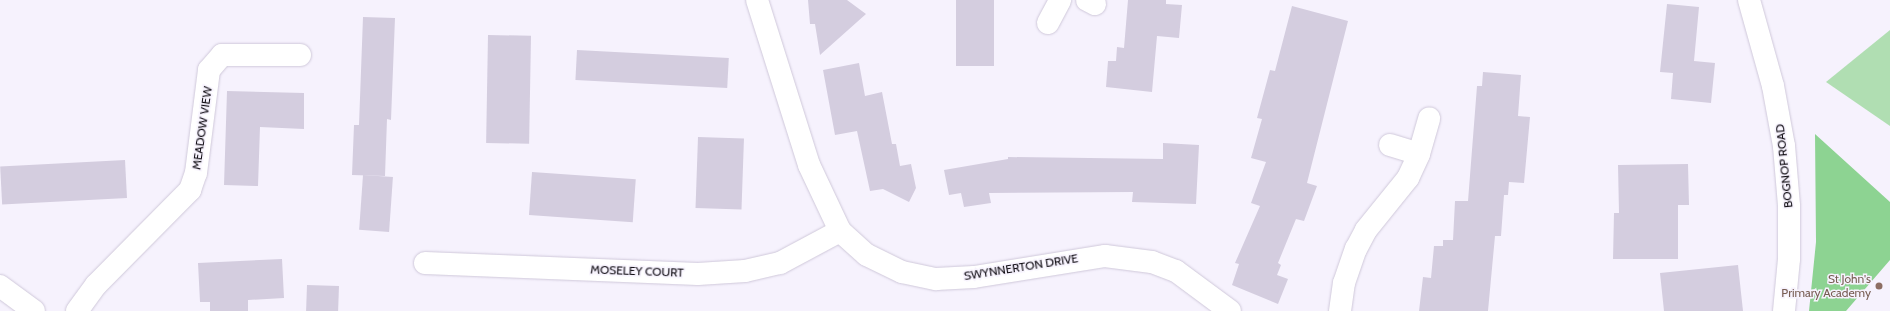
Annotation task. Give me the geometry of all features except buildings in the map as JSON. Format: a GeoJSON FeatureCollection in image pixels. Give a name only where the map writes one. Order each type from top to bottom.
{"type":"FeatureCollection","features":[{"type":"Feature","properties":{"kind":"street","name":"SWYNNERTON DRIVE"},"geometry":{"type":"LineString","coordinates":[[757,0],[809,165],[840,231],[867,255],[902,272],[936,279],[974,277],[1105,256],[1152,262],[1176,271],[1230,311]]}},
{"type":"Feature","properties":{"kind":"street"},"geometry":{"type":"LineString","coordinates":[[1048,23],[1060,0]]}},
{"type":"Feature","properties":{"kind":"street","name":"BOGNOP ROAD"},"geometry":{"type":"LineString","coordinates":[[1749,0],[1773,86],[1784,146],[1789,236],[1784,311]]}},
{"type":"Feature","properties":{"kind":"street","name":"MEADOW VIEW"},"geometry":{"type":"LineString","coordinates":[[77,311],[96,285],[190,190],[196,173],[209,70],[222,55],[300,54]]}},
{"type":"Feature","properties":{"kind":"street"},"geometry":{"type":"LineString","coordinates":[[1340,311],[1344,283],[1356,250],[1366,230],[1408,178],[1419,154],[1429,118]]}},
{"type":"Feature","properties":{"kind":"street"},"geometry":{"type":"LineString","coordinates":[[1390,145],[1419,154]]}},
{"type":"Feature","properties":{"kind":"street","name":"MOSELEY COURT"},"geometry":{"type":"LineString","coordinates":[[425,263],[698,274],[746,271],[780,263],[840,231]]}},
{"type":"Feature","properties":{"kind":"street"},"geometry":{"type":"LineString","coordinates":[[0,286],[34,311]]}},
{"type":"Feature","properties":{"kind":"green space"},"geometry":{"type":"Polygon","coordinates":[[[1890,30],[1890,126],[1826,82],[1890,30]]]}},
{"type":"Feature","properties":{"kind":"green space"},"geometry":{"type":"Polygon","coordinates":[[[1815,134],[1890,202],[1890,260],[1846,311],[1809,311],[1816,242],[1815,134]]]}},
{"type":"Feature","properties":{"kind":"place","name":"St John's Primary Academy"},"geometry":{"type":"Point","coordinates":[1879,286]}}]}
